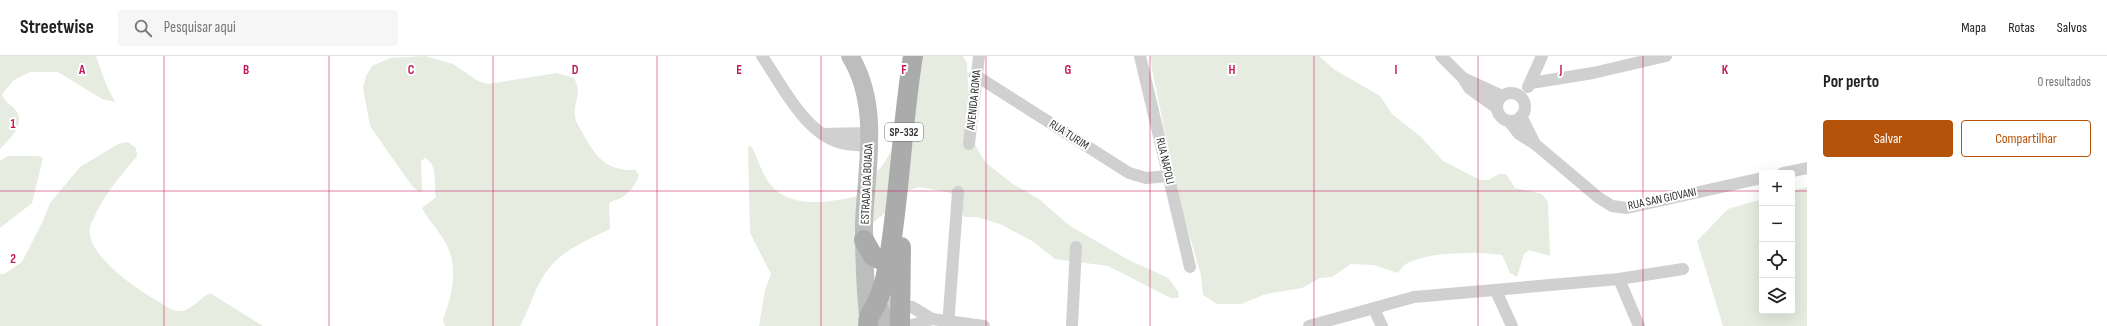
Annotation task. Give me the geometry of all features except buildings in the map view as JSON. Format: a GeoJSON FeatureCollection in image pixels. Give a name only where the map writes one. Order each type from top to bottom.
{"type":"FeatureCollection","features":[{"type":"Feature","properties":{"kind":"main road","name":"ESTRADA DA BOIADA"},"geometry":{"type":"LineString","coordinates":[[850,56],[865,85],[869,115],[864,240],[870,308]]}},
{"type":"Feature","properties":{"kind":"main road","name":"SP-332"},"geometry":{"type":"LineString","coordinates":[[870,308],[885,282],[890,256],[897,208],[906,106],[913,56]]}},
{"type":"Feature","properties":{"kind":"main road","name":"SP-332"},"geometry":{"type":"LineString","coordinates":[[897,208],[901,252],[900,326]]}},
{"type":"Feature","properties":{"kind":"main road"},"geometry":{"type":"LineString","coordinates":[[864,240],[873,256],[879,259],[890,256]]}},
{"type":"Feature","properties":{"kind":"main road"},"geometry":{"type":"LineString","coordinates":[[870,308],[888,326]]}},
{"type":"Feature","properties":{"kind":"street"},"geometry":{"type":"LineString","coordinates":[[762,56],[802,115],[821,134],[869,139]]}},
{"type":"Feature","properties":{"kind":"street","name":"AVENIDA ROMA"},"geometry":{"type":"LineString","coordinates":[[969,144],[979,56]]}},
{"type":"Feature","properties":{"kind":"street","name":"RUA NAPOLI"},"geometry":{"type":"LineString","coordinates":[[1140,56],[1190,267]]}},
{"type":"Feature","properties":{"kind":"street"},"geometry":{"type":"LineString","coordinates":[[1441,56],[1463,78],[1469,88],[1497,108],[1501,117],[1510,121],[1521,116],[1524,107],[1521,98]]}},
{"type":"Feature","properties":{"kind":"street"},"geometry":{"type":"LineString","coordinates":[[1521,98],[1531,83],[1542,56]]}},
{"type":"Feature","properties":{"kind":"street"},"geometry":{"type":"LineString","coordinates":[[1531,83],[1593,73],[1666,56]]}},
{"type":"Feature","properties":{"kind":"street","name":"RUA TURIM"},"geometry":{"type":"LineString","coordinates":[[976,75],[1129,173],[1146,178],[1169,176]]}},
{"type":"Feature","properties":{"kind":"street"},"geometry":{"type":"LineString","coordinates":[[1463,78],[1502,96],[1510,94],[1521,98]]}},
{"type":"Feature","properties":{"kind":"street"},"geometry":{"type":"LineString","coordinates":[[1497,108],[1497,104],[1502,96]]}},
{"type":"Feature","properties":{"kind":"street","name":"RUA SAN GIOVANI"},"geometry":{"type":"LineString","coordinates":[[1521,116],[1535,144]]}},
{"type":"Feature","properties":{"kind":"street","name":"RUA SAN GIOVANI"},"geometry":{"type":"LineString","coordinates":[[1510,121],[1519,134],[1535,144],[1599,198],[1618,208],[1627,208],[1759,179]]}},
{"type":"Feature","properties":{"kind":"street"},"geometry":{"type":"LineString","coordinates":[[1795,170],[1807,168]]}},
{"type":"Feature","properties":{"kind":"street"},"geometry":{"type":"LineString","coordinates":[[948,323],[958,192]]}},
{"type":"Feature","properties":{"kind":"street"},"geometry":{"type":"LineString","coordinates":[[1072,326],[1076,248]]}},
{"type":"Feature","properties":{"kind":"street"},"geometry":{"type":"LineString","coordinates":[[1309,326],[1414,297],[1619,279],[1683,269]]}},
{"type":"Feature","properties":{"kind":"street"},"geometry":{"type":"LineString","coordinates":[[1619,279],[1639,326]]}},
{"type":"Feature","properties":{"kind":"street"},"geometry":{"type":"LineString","coordinates":[[1496,291],[1512,326]]}},
{"type":"Feature","properties":{"kind":"street"},"geometry":{"type":"LineString","coordinates":[[870,308],[901,306],[912,307],[932,319],[948,323],[984,326]]}},
{"type":"Feature","properties":{"kind":"street"},"geometry":{"type":"LineString","coordinates":[[1374,309],[1382,326]]}},
{"type":"Feature","properties":{"kind":"street"},"geometry":{"type":"LineString","coordinates":[[909,326],[932,319]]}},
{"type":"Feature","properties":{"kind":"shaded area"},"geometry":{"type":"Polygon","coordinates":[[[0,56],[96,56],[106,84],[115,102],[102,99],[58,72],[30,72],[14,80],[2,94],[4,99],[16,111],[19,116],[19,121],[15,132],[0,149],[0,56]]]}},
{"type":"Feature","properties":{"kind":"shaded area"},"geometry":{"type":"Polygon","coordinates":[[[425,56],[453,64],[478,81],[488,84],[557,73],[574,78],[578,89],[575,117],[577,124],[593,149],[603,161],[609,165],[625,170],[635,170],[639,175],[629,192],[609,204],[610,229],[569,250],[552,264],[545,273],[520,326],[445,326],[443,320],[452,287],[453,265],[446,244],[422,208],[436,197],[434,170],[429,161],[425,158],[421,161],[422,191],[419,192],[412,186],[370,126],[363,88],[366,76],[372,66],[390,58],[425,56]]]}},
{"type":"Feature","properties":{"kind":"shaded area"},"geometry":{"type":"Polygon","coordinates":[[[912,56],[963,56],[967,63],[970,124],[975,145],[986,163],[1013,184],[1039,199],[1070,226],[1127,259],[1168,278],[1178,291],[1179,298],[1171,298],[1108,266],[1055,259],[1034,242],[1000,224],[977,217],[964,217],[956,197],[948,192],[920,187],[906,191],[890,209],[859,234],[861,305],[858,326],[759,326],[765,290],[771,274],[750,233],[748,146],[752,147],[762,171],[770,184],[778,192],[788,198],[800,201],[824,202],[858,196],[868,180],[883,165],[894,146],[912,56]]]}},
{"type":"Feature","properties":{"kind":"shaded area"},"geometry":{"type":"Polygon","coordinates":[[[1151,56],[1319,56],[1335,70],[1380,96],[1392,114],[1421,137],[1443,161],[1480,180],[1488,180],[1499,174],[1506,174],[1515,188],[1542,194],[1548,202],[1550,256],[1529,250],[1524,254],[1517,277],[1510,273],[1502,255],[1491,254],[1466,253],[1427,257],[1406,264],[1398,273],[1374,265],[1351,264],[1332,277],[1320,278],[1302,288],[1266,294],[1241,304],[1217,304],[1203,295],[1201,275],[1178,197],[1152,69],[1151,56]]]}},
{"type":"Feature","properties":{"kind":"shaded area"},"geometry":{"type":"Polygon","coordinates":[[[128,142],[136,148],[137,156],[105,197],[91,223],[90,237],[95,248],[113,269],[124,278],[163,305],[173,310],[183,311],[210,293],[263,326],[0,326],[0,274],[4,274],[22,262],[43,221],[50,203],[80,167],[118,144],[128,142]]]}},
{"type":"Feature","properties":{"kind":"shaded area"},"geometry":{"type":"Polygon","coordinates":[[[8,156],[38,156],[43,158],[32,203],[0,228],[0,161],[8,156]]]}},
{"type":"Feature","properties":{"kind":"shaded area"},"geometry":{"type":"Polygon","coordinates":[[[1807,187],[1807,326],[1723,326],[1697,241],[1728,209],[1759,200],[1759,314],[1795,314],[1795,190],[1807,187]]]}}]}
